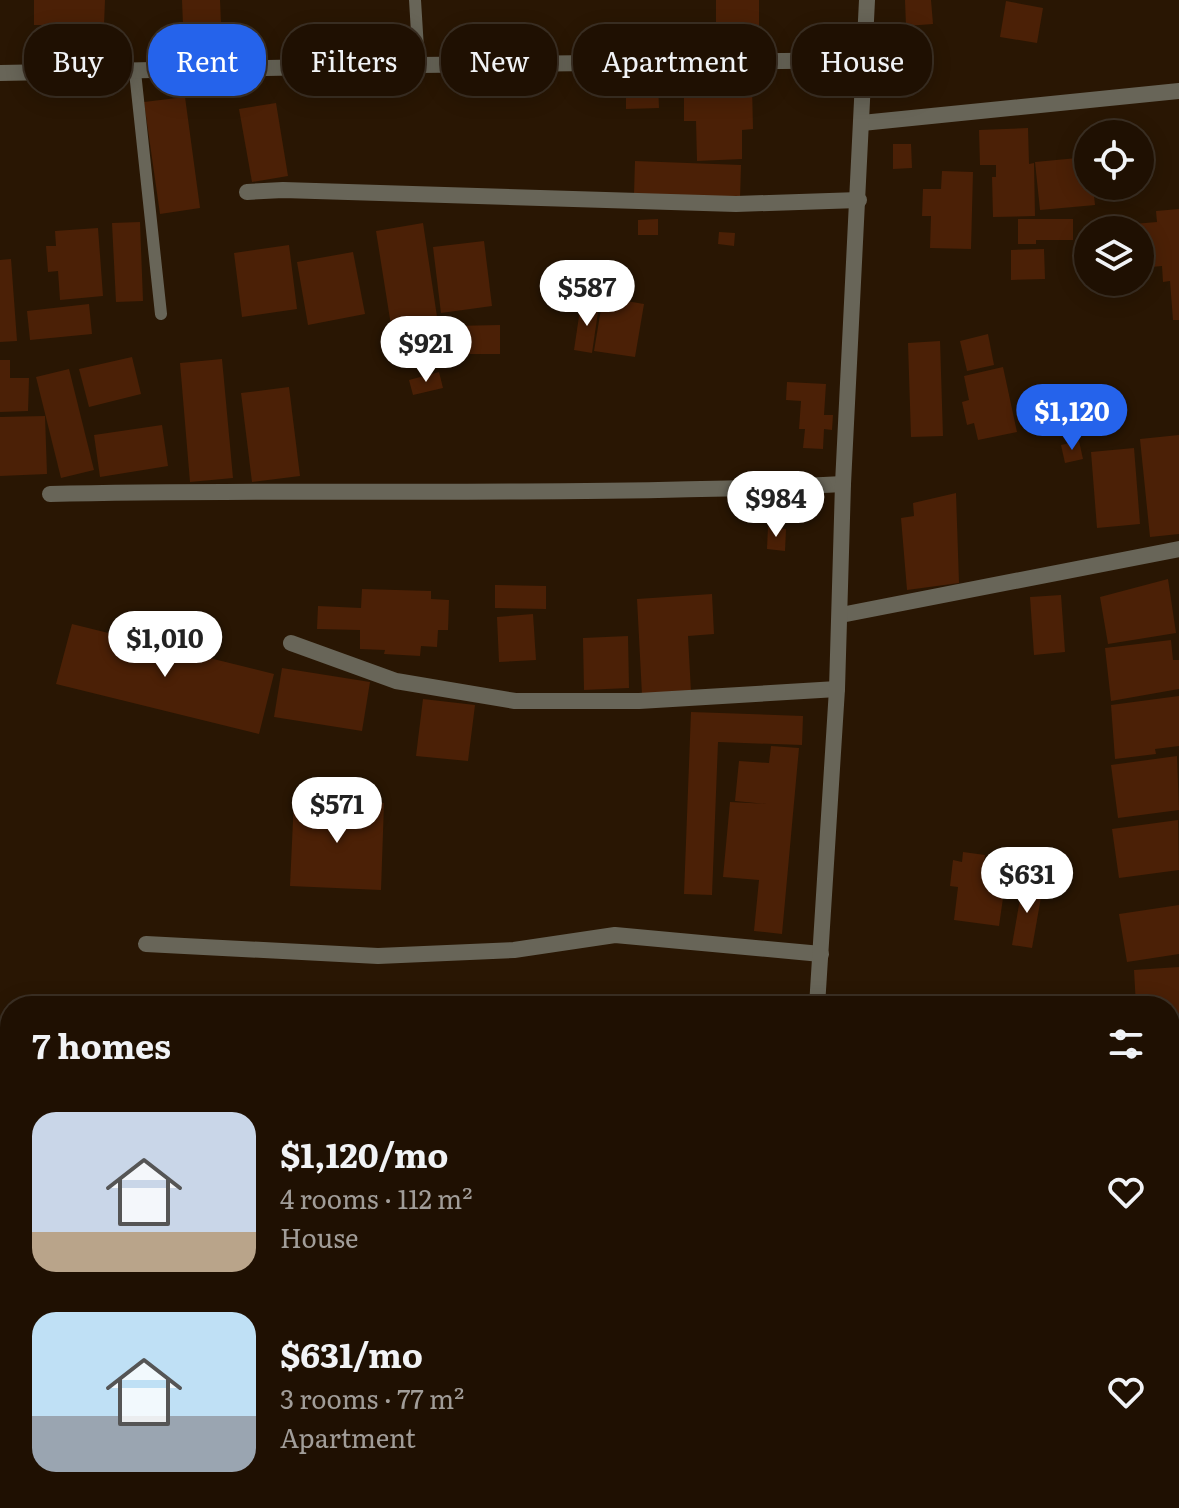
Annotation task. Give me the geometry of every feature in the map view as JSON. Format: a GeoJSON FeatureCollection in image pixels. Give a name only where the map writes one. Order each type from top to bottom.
{"type":"FeatureCollection","features":[{"type":"Feature","properties":{"kind":"street"},"geometry":{"type":"LineString","coordinates":[[866,24],[867,0]]}},
{"type":"Feature","properties":{"kind":"street"},"geometry":{"type":"LineString","coordinates":[[425,65],[792,61]]}},
{"type":"Feature","properties":{"kind":"street"},"geometry":{"type":"LineString","coordinates":[[0,73],[282,68]]}},
{"type":"Feature","properties":{"kind":"street"},"geometry":{"type":"LineString","coordinates":[[862,123],[1179,91]]}},
{"type":"Feature","properties":{"kind":"street"},"geometry":{"type":"LineString","coordinates":[[818,996],[841,615],[843,484],[863,96]]}},
{"type":"Feature","properties":{"kind":"street"},"geometry":{"type":"LineString","coordinates":[[247,192],[283,190],[736,204],[859,200]]}},
{"type":"Feature","properties":{"kind":"street"},"geometry":{"type":"LineString","coordinates":[[50,494],[219,490],[709,491],[843,484]]}},
{"type":"Feature","properties":{"kind":"street"},"geometry":{"type":"LineString","coordinates":[[841,615],[1179,549]]}},
{"type":"Feature","properties":{"kind":"street"},"geometry":{"type":"LineString","coordinates":[[291,643],[396,681],[515,701],[639,701],[837,689]]}},
{"type":"Feature","properties":{"kind":"street"},"geometry":{"type":"LineString","coordinates":[[146,944],[378,956],[514,950],[615,935],[821,954]]}},
{"type":"Feature","properties":{"kind":"lane"},"geometry":{"type":"LineString","coordinates":[[415,0],[416,24]]}},
{"type":"Feature","properties":{"kind":"lane"},"geometry":{"type":"LineString","coordinates":[[135,72],[161,314]]}},
{"type":"Feature","properties":{"kind":"building"},"geometry":{"type":"Polygon","coordinates":[[[34,0],[105,0],[104,24],[34,24],[34,0]]]}},
{"type":"Feature","properties":{"kind":"building"},"geometry":{"type":"Polygon","coordinates":[[[182,0],[220,0],[221,24],[183,24],[182,0]]]}},
{"type":"Feature","properties":{"kind":"building"},"geometry":{"type":"Polygon","coordinates":[[[716,0],[759,0],[759,24],[716,24],[716,0]]]}},
{"type":"Feature","properties":{"kind":"building"},"geometry":{"type":"Polygon","coordinates":[[[905,0],[931,0],[933,24],[906,24],[905,0]]]}},
{"type":"Feature","properties":{"kind":"building"},"geometry":{"type":"Polygon","coordinates":[[[1006,1],[1043,8],[1037,43],[1000,37],[1006,1]]]}},
{"type":"Feature","properties":{"kind":"building"},"geometry":{"type":"Polygon","coordinates":[[[626,96],[658,96],[659,108],[626,109],[626,96]]]}},
{"type":"Feature","properties":{"kind":"building"},"geometry":{"type":"Polygon","coordinates":[[[684,96],[752,96],[753,129],[742,130],[742,159],[697,161],[696,121],[684,121],[684,96]]]}},
{"type":"Feature","properties":{"kind":"building"},"geometry":{"type":"Polygon","coordinates":[[[185,97],[200,208],[160,214],[144,102],[185,97]]]}},
{"type":"Feature","properties":{"kind":"building"},"geometry":{"type":"Polygon","coordinates":[[[276,103],[288,176],[252,182],[239,109],[276,103]]]}},
{"type":"Feature","properties":{"kind":"building"},"geometry":{"type":"Polygon","coordinates":[[[1028,128],[1029,164],[1034,163],[1035,216],[993,217],[992,177],[996,177],[996,165],[980,165],[979,130],[1028,128]]]}},
{"type":"Feature","properties":{"kind":"building"},"geometry":{"type":"Polygon","coordinates":[[[893,144],[911,144],[912,168],[893,169],[893,144]]]}},
{"type":"Feature","properties":{"kind":"building"},"geometry":{"type":"Polygon","coordinates":[[[1074,158],[1074,200],[1094,200],[1095,205],[1040,210],[1035,162],[1074,158]]]}},
{"type":"Feature","properties":{"kind":"building"},"geometry":{"type":"Polygon","coordinates":[[[635,161],[741,165],[740,199],[634,195],[635,161]]]}},
{"type":"Feature","properties":{"kind":"building"},"geometry":{"type":"Polygon","coordinates":[[[942,171],[973,172],[971,249],[930,248],[931,216],[922,216],[923,189],[941,189],[942,171]]]}},
{"type":"Feature","properties":{"kind":"building"},"geometry":{"type":"Polygon","coordinates":[[[1179,209],[1179,320],[1173,320],[1170,281],[1163,282],[1162,266],[1154,267],[1156,211],[1179,209]]]}},
{"type":"Feature","properties":{"kind":"building"},"geometry":{"type":"Polygon","coordinates":[[[658,219],[658,235],[638,235],[638,220],[658,219]]]}},
{"type":"Feature","properties":{"kind":"building"},"geometry":{"type":"Polygon","coordinates":[[[1018,219],[1073,219],[1073,240],[1036,240],[1036,244],[1018,244],[1018,219]]]}},
{"type":"Feature","properties":{"kind":"building"},"geometry":{"type":"Polygon","coordinates":[[[140,222],[143,301],[116,302],[112,223],[140,222]]]}},
{"type":"Feature","properties":{"kind":"building"},"geometry":{"type":"Polygon","coordinates":[[[423,223],[439,330],[393,338],[376,231],[423,223]]]}},
{"type":"Feature","properties":{"kind":"building"},"geometry":{"type":"Polygon","coordinates":[[[98,228],[103,296],[60,300],[58,271],[48,272],[46,246],[56,246],[55,231],[98,228]]]}},
{"type":"Feature","properties":{"kind":"building"},"geometry":{"type":"Polygon","coordinates":[[[719,232],[735,233],[734,246],[718,244],[719,232]]]}},
{"type":"Feature","properties":{"kind":"building"},"geometry":{"type":"Polygon","coordinates":[[[484,241],[492,306],[441,313],[433,247],[484,241]]]}},
{"type":"Feature","properties":{"kind":"building"},"geometry":{"type":"Polygon","coordinates":[[[289,245],[297,309],[242,317],[234,253],[289,245]]]}},
{"type":"Feature","properties":{"kind":"building"},"geometry":{"type":"Polygon","coordinates":[[[1044,249],[1045,279],[1011,280],[1011,250],[1044,249]]]}},
{"type":"Feature","properties":{"kind":"building"},"geometry":{"type":"Polygon","coordinates":[[[353,252],[365,314],[308,325],[297,262],[353,252]]]}},
{"type":"Feature","properties":{"kind":"building"},"geometry":{"type":"Polygon","coordinates":[[[11,259],[17,341],[0,342],[0,260],[11,259]]]}},
{"type":"Feature","properties":{"kind":"building"},"geometry":{"type":"Polygon","coordinates":[[[603,297],[644,304],[635,357],[594,351],[603,297]]]}},
{"type":"Feature","properties":{"kind":"building"},"geometry":{"type":"Polygon","coordinates":[[[581,303],[599,305],[592,353],[574,350],[581,303]]]}},
{"type":"Feature","properties":{"kind":"building"},"geometry":{"type":"Polygon","coordinates":[[[89,304],[92,334],[30,340],[27,311],[89,304]]]}},
{"type":"Feature","properties":{"kind":"building"},"geometry":{"type":"Polygon","coordinates":[[[500,325],[500,354],[453,354],[453,326],[500,325]]]}},
{"type":"Feature","properties":{"kind":"building"},"geometry":{"type":"Polygon","coordinates":[[[988,334],[994,365],[967,371],[960,341],[988,334]]]}},
{"type":"Feature","properties":{"kind":"building"},"geometry":{"type":"Polygon","coordinates":[[[940,341],[943,436],[911,437],[908,343],[940,341]]]}},
{"type":"Feature","properties":{"kind":"building"},"geometry":{"type":"Polygon","coordinates":[[[132,357],[141,394],[89,407],[79,369],[132,357]]]}},
{"type":"Feature","properties":{"kind":"building"},"geometry":{"type":"Polygon","coordinates":[[[222,359],[233,478],[190,482],[180,363],[222,359]]]}},
{"type":"Feature","properties":{"kind":"building"},"geometry":{"type":"Polygon","coordinates":[[[0,360],[10,360],[10,378],[29,378],[28,411],[0,412],[0,360]]]}},
{"type":"Feature","properties":{"kind":"building"},"geometry":{"type":"Polygon","coordinates":[[[1003,367],[1017,432],[978,440],[974,423],[967,425],[962,402],[969,400],[964,376],[1003,367]]]}},
{"type":"Feature","properties":{"kind":"building"},"geometry":{"type":"Polygon","coordinates":[[[69,369],[94,470],[61,478],[36,377],[69,369]]]}},
{"type":"Feature","properties":{"kind":"building"},"geometry":{"type":"Polygon","coordinates":[[[439,372],[443,388],[413,395],[409,380],[439,372]]]}},
{"type":"Feature","properties":{"kind":"building"},"geometry":{"type":"Polygon","coordinates":[[[787,382],[826,384],[824,415],[833,415],[832,430],[824,429],[823,449],[803,448],[805,429],[799,429],[801,401],[786,400],[787,382]]]}},
{"type":"Feature","properties":{"kind":"building"},"geometry":{"type":"Polygon","coordinates":[[[289,387],[300,476],[252,482],[241,393],[289,387]]]}},
{"type":"Feature","properties":{"kind":"building"},"geometry":{"type":"Polygon","coordinates":[[[45,416],[47,474],[0,476],[0,417],[45,416]]]}},
{"type":"Feature","properties":{"kind":"building"},"geometry":{"type":"Polygon","coordinates":[[[162,425],[168,466],[100,477],[94,435],[162,425]]]}},
{"type":"Feature","properties":{"kind":"building"},"geometry":{"type":"Polygon","coordinates":[[[1179,435],[1179,534],[1150,537],[1140,439],[1179,435]]]}},
{"type":"Feature","properties":{"kind":"building"},"geometry":{"type":"Polygon","coordinates":[[[1079,441],[1083,459],[1065,463],[1061,445],[1079,441]]]}},
{"type":"Feature","properties":{"kind":"building"},"geometry":{"type":"Polygon","coordinates":[[[1134,448],[1140,524],[1097,528],[1091,452],[1134,448]]]}},
{"type":"Feature","properties":{"kind":"building"},"geometry":{"type":"Polygon","coordinates":[[[956,493],[959,583],[907,590],[901,518],[914,516],[913,503],[956,493]]]}},
{"type":"Feature","properties":{"kind":"building"},"geometry":{"type":"Polygon","coordinates":[[[768,527],[786,529],[785,551],[767,549],[768,527]]]}},
{"type":"Feature","properties":{"kind":"building"},"geometry":{"type":"Polygon","coordinates":[[[1168,579],[1176,633],[1108,644],[1100,597],[1168,579]]]}},
{"type":"Feature","properties":{"kind":"building"},"geometry":{"type":"Polygon","coordinates":[[[495,585],[546,586],[546,609],[495,608],[495,585]]]}},
{"type":"Feature","properties":{"kind":"building"},"geometry":{"type":"Polygon","coordinates":[[[362,589],[431,591],[431,599],[449,600],[448,630],[438,630],[437,647],[421,646],[420,656],[360,649],[360,630],[317,629],[318,606],[361,608],[362,589]]]}},
{"type":"Feature","properties":{"kind":"building"},"geometry":{"type":"Polygon","coordinates":[[[712,594],[714,634],[688,636],[691,692],[642,695],[637,599],[712,594]]]}},
{"type":"Feature","properties":{"kind":"building"},"geometry":{"type":"Polygon","coordinates":[[[1061,595],[1065,652],[1034,655],[1030,597],[1061,595]]]}},
{"type":"Feature","properties":{"kind":"building"},"geometry":{"type":"Polygon","coordinates":[[[533,614],[536,660],[499,662],[497,617],[533,614]]]}},
{"type":"Feature","properties":{"kind":"building"},"geometry":{"type":"Polygon","coordinates":[[[72,624],[274,674],[259,734],[56,684],[72,624]]]}},
{"type":"Feature","properties":{"kind":"building"},"geometry":{"type":"Polygon","coordinates":[[[628,636],[629,688],[584,690],[583,638],[628,636]]]}},
{"type":"Feature","properties":{"kind":"building"},"geometry":{"type":"Polygon","coordinates":[[[1171,640],[1173,660],[1179,660],[1179,689],[1111,701],[1105,648],[1171,640]]]}},
{"type":"Feature","properties":{"kind":"building"},"geometry":{"type":"Polygon","coordinates":[[[282,668],[370,682],[362,731],[274,717],[282,668]]]}},
{"type":"Feature","properties":{"kind":"building"},"geometry":{"type":"Polygon","coordinates":[[[1179,696],[1179,746],[1155,749],[1156,754],[1115,759],[1111,705],[1179,696]]]}},
{"type":"Feature","properties":{"kind":"building"},"geometry":{"type":"Polygon","coordinates":[[[423,699],[475,705],[468,761],[416,756],[423,699]]]}},
{"type":"Feature","properties":{"kind":"building"},"geometry":{"type":"Polygon","coordinates":[[[691,712],[803,716],[802,745],[718,742],[712,895],[684,894],[691,712]]]}},
{"type":"Feature","properties":{"kind":"building"},"geometry":{"type":"Polygon","coordinates":[[[771,746],[799,748],[782,934],[754,931],[759,880],[723,877],[730,802],[767,804],[735,801],[739,761],[769,763],[771,746]]]}},
{"type":"Feature","properties":{"kind":"building"},"geometry":{"type":"Polygon","coordinates":[[[1177,756],[1179,810],[1118,818],[1111,765],[1177,756]]]}},
{"type":"Feature","properties":{"kind":"building"},"geometry":{"type":"Polygon","coordinates":[[[294,799],[384,803],[381,890],[290,886],[294,799]]]}},
{"type":"Feature","properties":{"kind":"building"},"geometry":{"type":"Polygon","coordinates":[[[1178,820],[1179,870],[1119,878],[1112,829],[1178,820]]]}},
{"type":"Feature","properties":{"kind":"building"},"geometry":{"type":"Polygon","coordinates":[[[1013,848],[1026,850],[1020,885],[1007,883],[1013,848]]]}},
{"type":"Feature","properties":{"kind":"building"},"geometry":{"type":"Polygon","coordinates":[[[963,852],[985,855],[983,870],[995,871],[992,889],[1004,891],[999,926],[954,920],[958,887],[950,886],[953,860],[962,862],[963,852]]]}},
{"type":"Feature","properties":{"kind":"building"},"geometry":{"type":"Polygon","coordinates":[[[1023,882],[1043,886],[1032,948],[1012,945],[1023,882]]]}},
{"type":"Feature","properties":{"kind":"building"},"geometry":{"type":"Polygon","coordinates":[[[1179,905],[1179,954],[1127,962],[1119,914],[1179,905]]]}},
{"type":"Feature","properties":{"kind":"building"},"geometry":{"type":"Polygon","coordinates":[[[1179,967],[1179,996],[1135,996],[1134,970],[1179,967]]]}}]}
